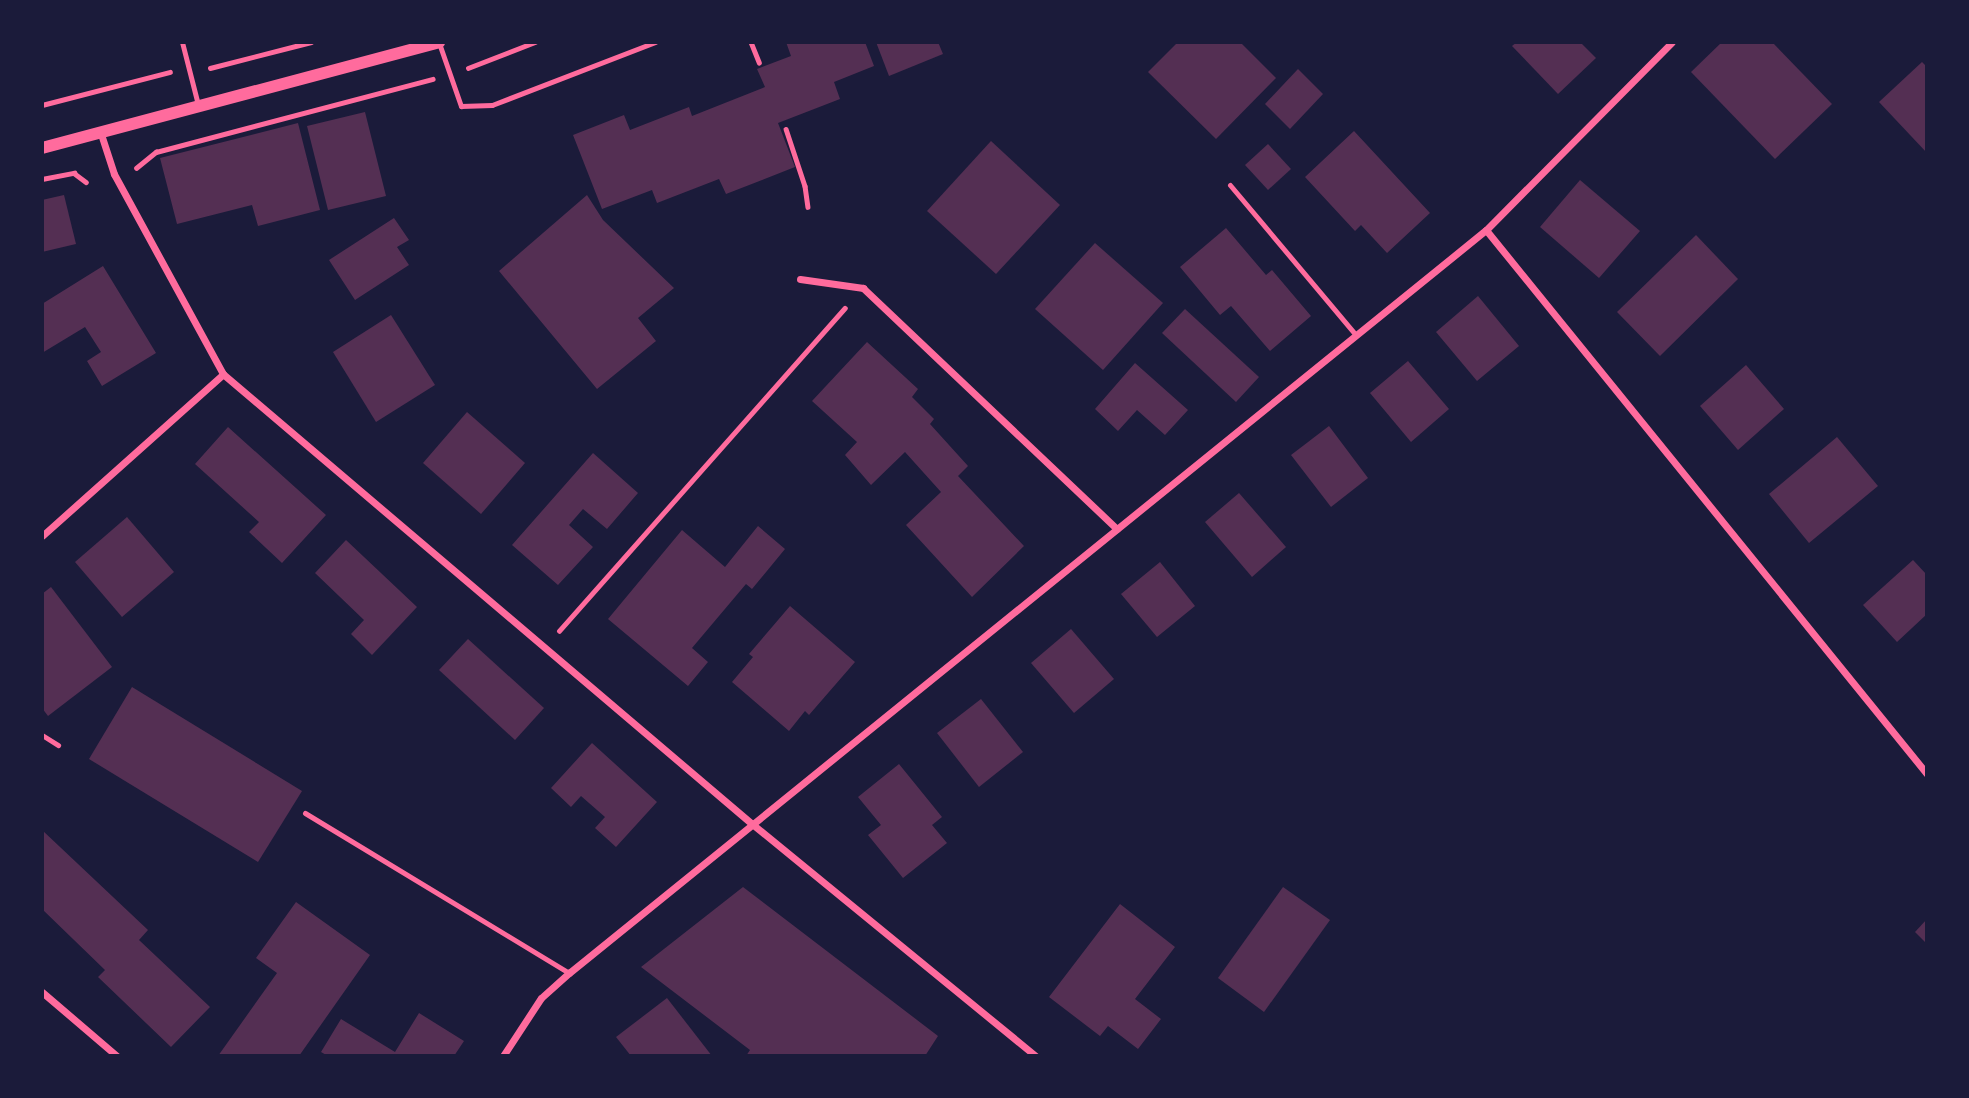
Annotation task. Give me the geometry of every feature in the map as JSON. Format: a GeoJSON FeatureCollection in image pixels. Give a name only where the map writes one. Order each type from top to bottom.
{"type":"FeatureCollection","features":[{"type":"Feature","properties":{"kind":"street"},"geometry":{"type":"LineString","coordinates":[[42,148],[439,42]]}},
{"type":"Feature","properties":{"kind":"street"},"geometry":{"type":"LineString","coordinates":[[503,1056],[541,998],[569,973],[1486,230],[1672,42]]}},
{"type":"Feature","properties":{"kind":"street"},"geometry":{"type":"LineString","coordinates":[[101,134],[114,174],[223,374],[751,823],[1036,1056]]}},
{"type":"Feature","properties":{"kind":"street"},"geometry":{"type":"LineString","coordinates":[[1486,230],[1927,774]]}},
{"type":"Feature","properties":{"kind":"street"},"geometry":{"type":"LineString","coordinates":[[800,279],[863,288],[1117,529]]}},
{"type":"Feature","properties":{"kind":"street"},"geometry":{"type":"LineString","coordinates":[[42,536],[223,374]]}},
{"type":"Feature","properties":{"kind":"street"},"geometry":{"type":"LineString","coordinates":[[42,992],[117,1056]]}},
{"type":"Feature","properties":{"kind":"lane"},"geometry":{"type":"LineString","coordinates":[[182,42],[198,108]]}},
{"type":"Feature","properties":{"kind":"lane"},"geometry":{"type":"LineString","coordinates":[[439,42],[461,106],[492,105],[655,42]]}},
{"type":"Feature","properties":{"kind":"lane"},"geometry":{"type":"LineString","coordinates":[[1230,185],[1356,335]]}},
{"type":"Feature","properties":{"kind":"lane"},"geometry":{"type":"LineString","coordinates":[[42,735],[58,745]]}},
{"type":"Feature","properties":{"kind":"lane"},"geometry":{"type":"LineString","coordinates":[[305,813],[569,973]]}},
{"type":"Feature","properties":{"kind":"path"},"geometry":{"type":"LineString","coordinates":[[136,168],[156,152],[450,74],[535,42]]}},
{"type":"Feature","properties":{"kind":"path"},"geometry":{"type":"LineString","coordinates":[[751,42],[759,62]]}},
{"type":"Feature","properties":{"kind":"path"},"geometry":{"type":"LineString","coordinates":[[786,129],[805,186],[808,207]]}},
{"type":"Feature","properties":{"kind":"path"},"geometry":{"type":"LineString","coordinates":[[42,179],[74,173],[86,182]]}},
{"type":"Feature","properties":{"kind":"path"},"geometry":{"type":"LineString","coordinates":[[544,648],[863,288]]}},
{"type":"Feature","properties":{"kind":"building"},"geometry":{"type":"Polygon","coordinates":[[[786,42],[865,42],[874,66],[834,82],[840,99],[778,123],[795,167],[726,194],[719,179],[657,203],[652,190],[602,209],[573,135],[624,115],[630,130],[689,107],[692,116],[765,87],[757,69],[791,56],[786,42]]]}},
{"type":"Feature","properties":{"kind":"building"},"geometry":{"type":"Polygon","coordinates":[[[876,42],[938,42],[943,54],[889,76],[876,42]]]}},
{"type":"Feature","properties":{"kind":"building"},"geometry":{"type":"Polygon","coordinates":[[[1178,42],[1240,42],[1276,78],[1216,139],[1148,72],[1178,42]]]}},
{"type":"Feature","properties":{"kind":"building"},"geometry":{"type":"Polygon","coordinates":[[[1517,42],[1580,42],[1596,58],[1558,94],[1512,46],[1517,42]]]}},
{"type":"Feature","properties":{"kind":"building"},"geometry":{"type":"Polygon","coordinates":[[[1722,42],[1772,42],[1832,104],[1775,159],[1691,72],[1722,42]]]}},
{"type":"Feature","properties":{"kind":"building"},"geometry":{"type":"Polygon","coordinates":[[[1922,62],[1927,67],[1927,153],[1879,102],[1922,62]]]}},
{"type":"Feature","properties":{"kind":"building"},"geometry":{"type":"Polygon","coordinates":[[[1298,69],[1323,94],[1290,129],[1265,104],[1298,69]]]}},
{"type":"Feature","properties":{"kind":"building"},"geometry":{"type":"Polygon","coordinates":[[[365,112],[386,196],[328,210],[307,126],[365,112]]]}},
{"type":"Feature","properties":{"kind":"building"},"geometry":{"type":"Polygon","coordinates":[[[298,123],[320,210],[258,226],[252,205],[177,224],[160,158],[298,123]]]}},
{"type":"Feature","properties":{"kind":"building"},"geometry":{"type":"Polygon","coordinates":[[[1354,131],[1430,213],[1387,253],[1361,225],[1355,231],[1305,177],[1354,131]]]}},
{"type":"Feature","properties":{"kind":"building"},"geometry":{"type":"Polygon","coordinates":[[[991,141],[1060,205],[996,274],[927,211],[991,141]]]}},
{"type":"Feature","properties":{"kind":"building"},"geometry":{"type":"Polygon","coordinates":[[[1268,144],[1291,169],[1268,190],[1245,165],[1268,144]]]}},
{"type":"Feature","properties":{"kind":"building"},"geometry":{"type":"Polygon","coordinates":[[[1580,180],[1640,231],[1599,278],[1540,227],[1580,180]]]}},
{"type":"Feature","properties":{"kind":"building"},"geometry":{"type":"Polygon","coordinates":[[[64,195],[76,244],[42,252],[42,200],[64,195]]]}},
{"type":"Feature","properties":{"kind":"building"},"geometry":{"type":"Polygon","coordinates":[[[587,195],[603,220],[674,288],[638,318],[656,341],[597,389],[499,271],[587,195]]]}},
{"type":"Feature","properties":{"kind":"building"},"geometry":{"type":"Polygon","coordinates":[[[394,218],[409,240],[397,247],[409,265],[355,300],[329,260],[394,218]]]}},
{"type":"Feature","properties":{"kind":"building"},"geometry":{"type":"Polygon","coordinates":[[[1226,228],[1266,275],[1272,270],[1311,316],[1270,351],[1231,306],[1220,315],[1180,267],[1226,228]]]}},
{"type":"Feature","properties":{"kind":"building"},"geometry":{"type":"Polygon","coordinates":[[[1696,235],[1738,279],[1660,356],[1617,312],[1696,235]]]}},
{"type":"Feature","properties":{"kind":"building"},"geometry":{"type":"Polygon","coordinates":[[[1095,243],[1163,303],[1103,370],[1035,309],[1095,243]]]}},
{"type":"Feature","properties":{"kind":"building"},"geometry":{"type":"Polygon","coordinates":[[[103,266],[156,353],[102,386],[87,361],[101,352],[85,327],[42,353],[42,304],[103,266]]]}},
{"type":"Feature","properties":{"kind":"building"},"geometry":{"type":"Polygon","coordinates":[[[1478,296],[1519,346],[1477,381],[1436,332],[1478,296]]]}},
{"type":"Feature","properties":{"kind":"building"},"geometry":{"type":"Polygon","coordinates":[[[1185,309],[1259,377],[1236,402],[1162,333],[1185,309]]]}},
{"type":"Feature","properties":{"kind":"building"},"geometry":{"type":"Polygon","coordinates":[[[391,315],[435,385],[376,422],[333,352],[391,315]]]}},
{"type":"Feature","properties":{"kind":"building"},"geometry":{"type":"Polygon","coordinates":[[[867,342],[918,389],[912,397],[934,419],[930,424],[968,466],[958,476],[1024,546],[972,597],[906,525],[941,492],[905,452],[871,485],[845,455],[857,442],[812,401],[867,342]]]}},
{"type":"Feature","properties":{"kind":"building"},"geometry":{"type":"Polygon","coordinates":[[[1408,361],[1449,409],[1411,442],[1370,393],[1408,361]]]}},
{"type":"Feature","properties":{"kind":"building"},"geometry":{"type":"Polygon","coordinates":[[[1135,363],[1188,410],[1165,435],[1137,410],[1118,431],[1095,409],[1135,363]]]}},
{"type":"Feature","properties":{"kind":"building"},"geometry":{"type":"Polygon","coordinates":[[[1746,365],[1784,409],[1738,450],[1700,406],[1746,365]]]}},
{"type":"Feature","properties":{"kind":"building"},"geometry":{"type":"Polygon","coordinates":[[[467,412],[525,463],[481,514],[423,463],[467,412]]]}},
{"type":"Feature","properties":{"kind":"building"},"geometry":{"type":"Polygon","coordinates":[[[1329,426],[1368,478],[1331,507],[1291,455],[1329,426]]]}},
{"type":"Feature","properties":{"kind":"building"},"geometry":{"type":"Polygon","coordinates":[[[228,427],[326,515],[282,563],[249,532],[259,522],[195,464],[228,427]]]}},
{"type":"Feature","properties":{"kind":"building"},"geometry":{"type":"Polygon","coordinates":[[[1837,437],[1878,486],[1809,543],[1769,494],[1837,437]]]}},
{"type":"Feature","properties":{"kind":"building"},"geometry":{"type":"Polygon","coordinates":[[[593,453],[638,493],[607,529],[583,509],[569,525],[593,547],[558,585],[512,545],[593,453]]]}},
{"type":"Feature","properties":{"kind":"building"},"geometry":{"type":"Polygon","coordinates":[[[1239,493],[1286,547],[1252,577],[1205,522],[1239,493]]]}},
{"type":"Feature","properties":{"kind":"building"},"geometry":{"type":"Polygon","coordinates":[[[127,517],[174,572],[122,617],[75,562],[127,517]]]}},
{"type":"Feature","properties":{"kind":"building"},"geometry":{"type":"Polygon","coordinates":[[[758,526],[785,549],[752,589],[746,584],[692,648],[708,662],[688,686],[608,619],[682,530],[725,567],[758,526]]]}},
{"type":"Feature","properties":{"kind":"building"},"geometry":{"type":"Polygon","coordinates":[[[346,540],[417,607],[372,655],[351,634],[364,620],[315,573],[346,540]]]}},
{"type":"Feature","properties":{"kind":"building"},"geometry":{"type":"Polygon","coordinates":[[[1913,560],[1927,575],[1927,614],[1897,642],[1863,605],[1913,560]]]}},
{"type":"Feature","properties":{"kind":"building"},"geometry":{"type":"Polygon","coordinates":[[[1160,562],[1195,606],[1157,637],[1121,594],[1160,562]]]}},
{"type":"Feature","properties":{"kind":"building"},"geometry":{"type":"Polygon","coordinates":[[[51,587],[112,667],[48,716],[42,708],[42,594],[51,587]]]}},
{"type":"Feature","properties":{"kind":"building"},"geometry":{"type":"Polygon","coordinates":[[[790,606],[855,662],[809,715],[805,711],[789,731],[732,682],[753,657],[749,654],[790,606]]]}},
{"type":"Feature","properties":{"kind":"building"},"geometry":{"type":"Polygon","coordinates":[[[1071,629],[1114,679],[1074,713],[1031,663],[1071,629]]]}},
{"type":"Feature","properties":{"kind":"building"},"geometry":{"type":"Polygon","coordinates":[[[468,639],[544,708],[515,740],[439,670],[468,639]]]}},
{"type":"Feature","properties":{"kind":"building"},"geometry":{"type":"Polygon","coordinates":[[[132,687],[302,791],[258,862],[89,759],[132,687]]]}},
{"type":"Feature","properties":{"kind":"building"},"geometry":{"type":"Polygon","coordinates":[[[981,699],[1023,752],[979,787],[937,733],[981,699]]]}},
{"type":"Feature","properties":{"kind":"building"},"geometry":{"type":"Polygon","coordinates":[[[592,743],[657,802],[616,847],[595,828],[605,817],[581,796],[571,807],[551,788],[592,743]]]}},
{"type":"Feature","properties":{"kind":"building"},"geometry":{"type":"Polygon","coordinates":[[[899,764],[942,817],[932,825],[947,843],[903,878],[868,835],[881,825],[858,797],[899,764]]]}},
{"type":"Feature","properties":{"kind":"building"},"geometry":{"type":"Polygon","coordinates":[[[42,830],[148,930],[139,940],[210,1007],[171,1047],[98,977],[105,970],[42,909],[42,830]]]}},
{"type":"Feature","properties":{"kind":"building"},"geometry":{"type":"Polygon","coordinates":[[[743,887],[938,1036],[925,1056],[746,1056],[750,1050],[641,967],[743,887]]]}},
{"type":"Feature","properties":{"kind":"building"},"geometry":{"type":"Polygon","coordinates":[[[1283,887],[1330,920],[1264,1012],[1218,978],[1283,887]]]}},
{"type":"Feature","properties":{"kind":"building"},"geometry":{"type":"Polygon","coordinates":[[[296,902],[370,955],[299,1056],[218,1056],[277,973],[256,958],[296,902]]]}},
{"type":"Feature","properties":{"kind":"building"},"geometry":{"type":"Polygon","coordinates":[[[1120,904],[1175,947],[1135,999],[1161,1019],[1138,1049],[1108,1026],[1100,1036],[1049,997],[1120,904]]]}},
{"type":"Feature","properties":{"kind":"building"},"geometry":{"type":"Polygon","coordinates":[[[1927,919],[1927,944],[1915,932],[1927,919]]]}},
{"type":"Feature","properties":{"kind":"building"},"geometry":{"type":"Polygon","coordinates":[[[667,998],[712,1056],[631,1056],[616,1037],[667,998]]]}},
{"type":"Feature","properties":{"kind":"building"},"geometry":{"type":"Polygon","coordinates":[[[419,1013],[464,1041],[454,1056],[328,1056],[321,1052],[341,1019],[395,1052],[419,1013]]]}}]}
